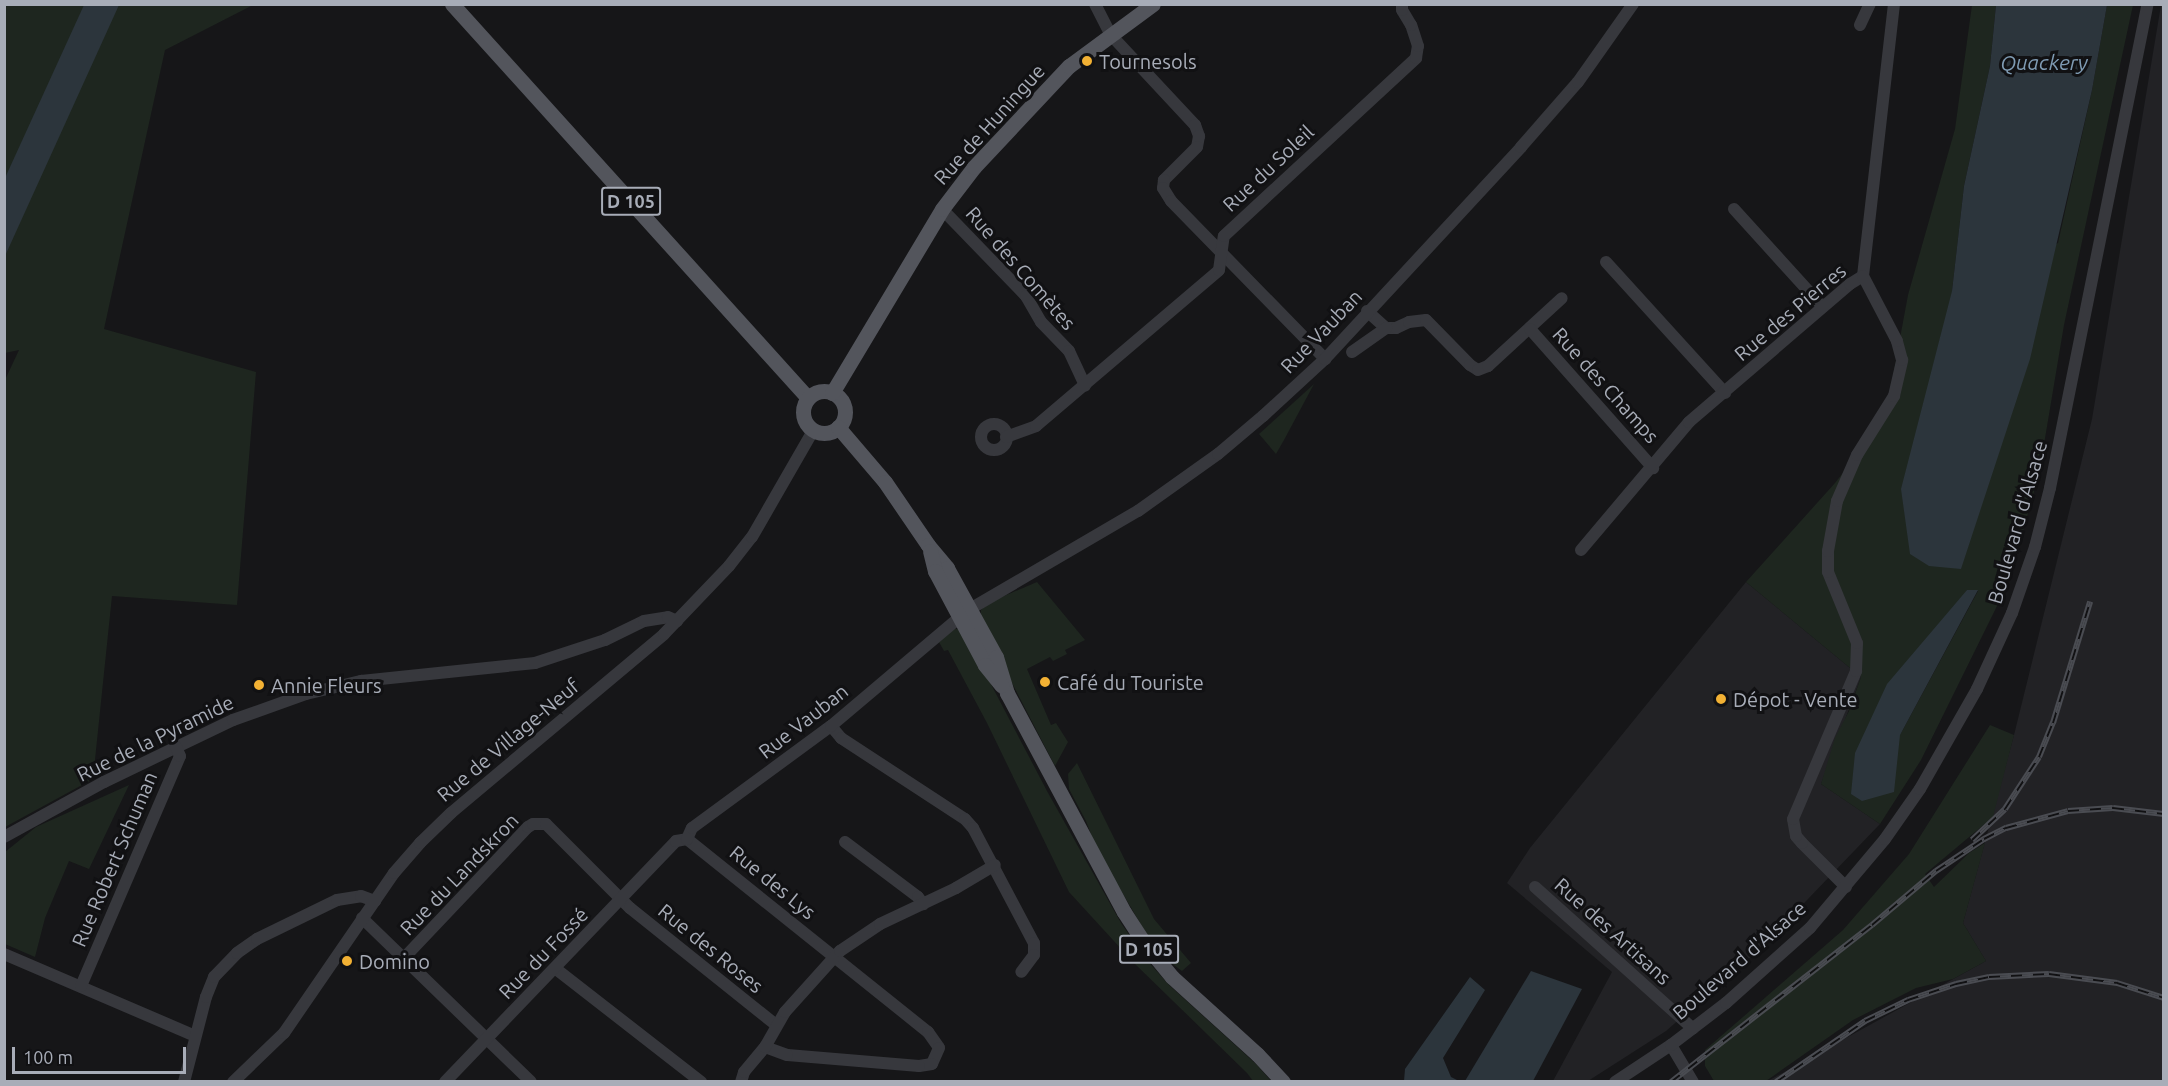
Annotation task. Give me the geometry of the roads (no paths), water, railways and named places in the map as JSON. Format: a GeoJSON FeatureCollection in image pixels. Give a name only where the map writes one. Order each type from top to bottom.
{"type":"FeatureCollection","features":[{"type":"Feature","properties":{"kind":"main road","name":"D 105"},"geometry":{"type":"LineString","coordinates":[[452,4],[808,398]]}},
{"type":"Feature","properties":{"kind":"main road","name":"Rue de Huningue"},"geometry":{"type":"LineString","coordinates":[[832,393],[942,209],[974,167],[1069,66],[1153,4]]}},
{"type":"Feature","properties":{"kind":"main road"},"geometry":{"type":"LineString","coordinates":[[820,391],[832,393],[838,397],[844,409],[844,416],[838,427],[825,433],[813,431],[804,418],[804,404],[808,398],[820,391]]}},
{"type":"Feature","properties":{"kind":"main road","name":"D 105"},"geometry":{"type":"LineString","coordinates":[[838,427],[885,482],[928,545],[935,571],[965,613],[985,665],[1007,693],[1124,912],[1144,943],[1172,977],[1257,1054],[1282,1082]]}},
{"type":"Feature","properties":{"kind":"street"},"geometry":{"type":"LineString","coordinates":[[1095,4],[1110,34],[1195,125],[1199,136],[1197,147],[1164,180],[1163,188],[1171,201],[1325,359]]}},
{"type":"Feature","properties":{"kind":"street","name":"Rue du Soleil"},"geometry":{"type":"LineString","coordinates":[[1006,437],[1036,426],[1219,270],[1224,236],[1416,58],[1418,46],[1411,25],[1402,10],[1402,4]]}},
{"type":"Feature","properties":{"kind":"street","name":"Rue Vauban"},"geometry":{"type":"LineString","coordinates":[[667,850],[676,841],[687,838],[692,828],[831,726],[965,613],[1138,510],[1218,454],[1325,359],[1578,82],[1633,4]]}},
{"type":"Feature","properties":{"kind":"street"},"geometry":{"type":"LineString","coordinates":[[1860,25],[1870,4]]}},
{"type":"Feature","properties":{"kind":"street","name":"Rue des Pierres"},"geometry":{"type":"LineString","coordinates":[[1581,550],[1653,468],[1689,422],[1823,307],[1863,276],[1894,4]]}},
{"type":"Feature","properties":{"kind":"street","name":"Boulevard d'Alsace"},"geometry":{"type":"LineString","coordinates":[[1615,1082],[1693,1029],[1810,928],[1885,839],[1951,739],[1977,689],[2016,602],[2035,547],[2062,437],[2148,4]]}},
{"type":"Feature","properties":{"kind":"street","name":"Rue des Comètes"},"geometry":{"type":"LineString","coordinates":[[942,209],[1026,296],[1041,322],[1069,351],[1085,386]]}},
{"type":"Feature","properties":{"kind":"street"},"geometry":{"type":"LineString","coordinates":[[1734,209],[1823,307]]}},
{"type":"Feature","properties":{"kind":"street"},"geometry":{"type":"LineString","coordinates":[[1606,262],[1725,393]]}},
{"type":"Feature","properties":{"kind":"street"},"geometry":{"type":"LineString","coordinates":[[1846,887],[1802,843],[1797,836],[1793,819],[1856,671],[1857,643],[1828,572],[1827,551],[1838,501],[1857,455],[1894,396],[1902,360],[1897,341],[1863,276]]}},
{"type":"Feature","properties":{"kind":"street"},"geometry":{"type":"LineString","coordinates":[[1352,352],[1386,328],[1396,328],[1409,322],[1426,320],[1470,365],[1478,370],[1488,366],[1562,298]]}},
{"type":"Feature","properties":{"kind":"street"},"geometry":{"type":"LineString","coordinates":[[1367,311],[1386,328]]}},
{"type":"Feature","properties":{"kind":"street","name":"Rue des Champs"},"geometry":{"type":"LineString","coordinates":[[1530,329],[1653,468]]}},
{"type":"Feature","properties":{"kind":"street"},"geometry":{"type":"LineString","coordinates":[[677,621],[752,537],[813,431]]}},
{"type":"Feature","properties":{"kind":"street","name":"Rue de la Pyramide"},"geometry":{"type":"LineString","coordinates":[[4,837],[104,782],[233,720],[306,694],[361,681],[535,663],[605,640],[644,621],[668,617],[677,621]]}},
{"type":"Feature","properties":{"kind":"street","name":"Rue de Village-Neuf"},"geometry":{"type":"LineString","coordinates":[[233,1082],[284,1032],[362,918],[420,843],[451,813],[677,621]]}},
{"type":"Feature","properties":{"kind":"street"},"geometry":{"type":"LineString","coordinates":[[831,726],[841,738],[965,819],[994,865],[1034,943],[1034,955],[1021,972]]}},
{"type":"Feature","properties":{"kind":"street","name":"Rue Robert Schuman"},"geometry":{"type":"LineString","coordinates":[[81,986],[180,756],[176,747]]}},
{"type":"Feature","properties":{"kind":"street","name":"Rue du Landskron"},"geometry":{"type":"LineString","coordinates":[[404,958],[533,824],[546,824],[557,833],[621,900]]}},
{"type":"Feature","properties":{"kind":"street","name":"Rue des Lys"},"geometry":{"type":"LineString","coordinates":[[687,838],[928,1032],[939,1048],[932,1064],[919,1066],[787,1055],[765,1047]]}},
{"type":"Feature","properties":{"kind":"street"},"geometry":{"type":"LineString","coordinates":[[845,842],[918,897],[923,904]]}},
{"type":"Feature","properties":{"kind":"street","name":"Rue du Fossé"},"geometry":{"type":"LineString","coordinates":[[445,1082],[556,969],[667,850]]}},
{"type":"Feature","properties":{"kind":"street"},"geometry":{"type":"LineString","coordinates":[[741,1082],[744,1072],[765,1047],[785,1012],[834,956],[880,924],[956,888],[994,865]]}},
{"type":"Feature","properties":{"kind":"street","name":"Rue des Artisans"},"geometry":{"type":"LineString","coordinates":[[1535,887],[1693,1029]]}},
{"type":"Feature","properties":{"kind":"street"},"geometry":{"type":"LineString","coordinates":[[184,1082],[206,997],[214,977],[237,953],[256,939],[337,900],[361,896],[375,901]]}},
{"type":"Feature","properties":{"kind":"street","name":"Rue des Roses"},"geometry":{"type":"LineString","coordinates":[[621,900],[776,1025]]}},
{"type":"Feature","properties":{"kind":"street"},"geometry":{"type":"LineString","coordinates":[[362,918],[531,1082]]}},
{"type":"Feature","properties":{"kind":"street"},"geometry":{"type":"LineString","coordinates":[[4,954],[195,1036]]}},
{"type":"Feature","properties":{"kind":"street"},"geometry":{"type":"LineString","coordinates":[[556,969],[701,1082]]}},
{"type":"Feature","properties":{"kind":"street"},"geometry":{"type":"LineString","coordinates":[[1671,1045],[1693,1082]]}},
{"type":"Feature","properties":{"kind":"water"},"geometry":{"type":"Polygon","coordinates":[[[84,5],[119,5],[5,256],[5,178],[84,5]]]}},
{"type":"Feature","properties":{"kind":"water","name":"Quackery"},"geometry":{"type":"Polygon","coordinates":[[[1996,5],[2107,5],[2092,90],[2030,359],[1961,569],[1929,566],[1910,554],[1901,489],[1952,291],[1964,186],[1990,66],[1996,5]]]}},
{"type":"Feature","properties":{"kind":"water"},"geometry":{"type":"Polygon","coordinates":[[[1967,590],[1978,590],[1900,735],[1894,792],[1862,801],[1851,794],[1855,753],[1887,684],[1967,590]]]}},
{"type":"Feature","properties":{"kind":"water"},"geometry":{"type":"Polygon","coordinates":[[[1531,971],[1582,989],[1533,1081],[1465,1081],[1531,971]]]}},
{"type":"Feature","properties":{"kind":"water"},"geometry":{"type":"Polygon","coordinates":[[[1470,977],[1485,990],[1443,1058],[1451,1077],[1459,1081],[1404,1081],[1405,1069],[1470,977]]]}},
{"type":"Feature","properties":{"kind":"railway"},"geometry":{"type":"LineString","coordinates":[[1972,840],[2005,809],[2039,757],[2053,723],[2090,602]]}},
{"type":"Feature","properties":{"kind":"railway"},"geometry":{"type":"LineString","coordinates":[[1671,1082],[1872,925],[1936,871],[1984,839],[2006,828],[2068,811],[2113,808],[2164,814]]}},
{"type":"Feature","properties":{"kind":"railway"},"geometry":{"type":"LineString","coordinates":[[1776,1082],[1865,1021],[1908,1000],[1956,984],[1989,977],[2049,974],[2117,983],[2164,998]]}},
{"type":"Feature","properties":{"kind":"place","name":"Tournesols"},"geometry":{"type":"Point","coordinates":[1087,61]}},
{"type":"Feature","properties":{"kind":"place","name":"Café du Touriste"},"geometry":{"type":"Point","coordinates":[1045,682]}},
{"type":"Feature","properties":{"kind":"place","name":"Annie Fleurs"},"geometry":{"type":"Point","coordinates":[259,685]}},
{"type":"Feature","properties":{"kind":"place","name":"Dépot - Vente"},"geometry":{"type":"Point","coordinates":[1721,699]}},
{"type":"Feature","properties":{"kind":"place","name":"Domino"},"geometry":{"type":"Point","coordinates":[347,961]}}]}
